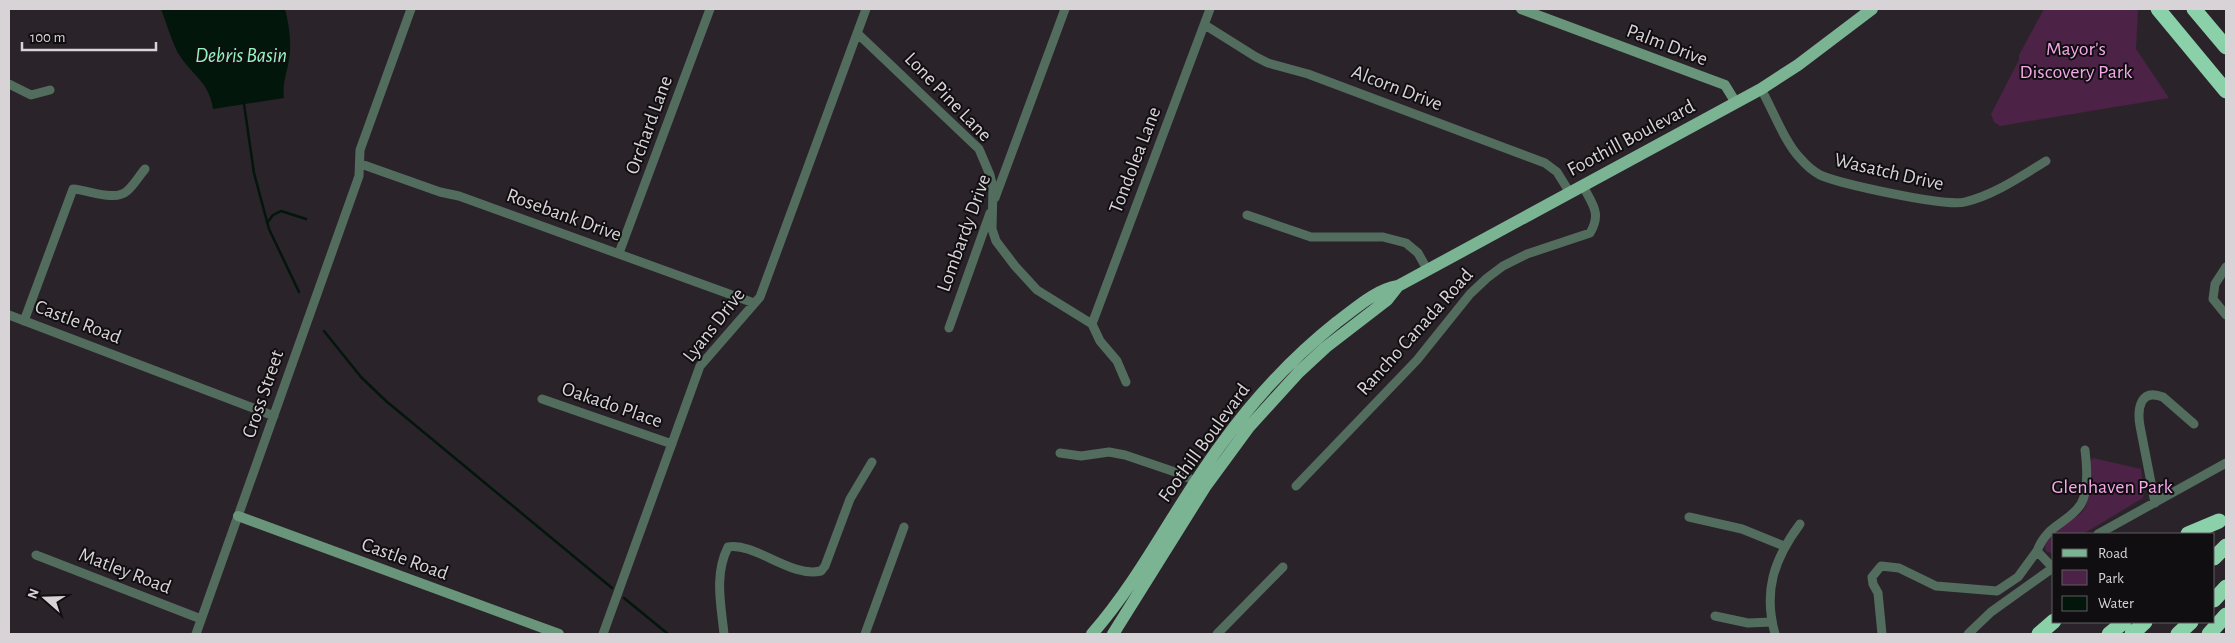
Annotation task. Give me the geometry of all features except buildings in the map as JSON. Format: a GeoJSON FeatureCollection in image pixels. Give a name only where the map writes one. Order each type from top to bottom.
{"type":"FeatureCollection","features":[{"type":"Feature","properties":{"kind":"highway"},"geometry":{"type":"LineString","coordinates":[[2158,9],[2226,91]]}},
{"type":"Feature","properties":{"kind":"highway"},"geometry":{"type":"LineString","coordinates":[[2194,9],[2226,47]]}},
{"type":"Feature","properties":{"kind":"highway"},"geometry":{"type":"LineString","coordinates":[[2190,533],[2219,521]]}},
{"type":"Feature","properties":{"kind":"highway"},"geometry":{"type":"LineString","coordinates":[[2215,557],[2226,546]]}},
{"type":"Feature","properties":{"kind":"highway"},"geometry":{"type":"LineString","coordinates":[[2215,599],[2226,587]]}},
{"type":"Feature","properties":{"kind":"highway"},"geometry":{"type":"LineString","coordinates":[[2209,634],[2226,615]]}},
{"type":"Feature","properties":{"kind":"highway"},"geometry":{"type":"LineString","coordinates":[[2039,634],[2052,623]]}},
{"type":"Feature","properties":{"kind":"highway"},"geometry":{"type":"LineString","coordinates":[[2108,634],[2123,623]]}},
{"type":"Feature","properties":{"kind":"highway"},"geometry":{"type":"LineString","coordinates":[[2132,634],[2145,623]]}},
{"type":"Feature","properties":{"kind":"highway"},"geometry":{"type":"LineString","coordinates":[[2178,634],[2190,623]]}},
{"type":"Feature","properties":{"kind":"main road","name":"Foothill Boulevard"},"geometry":{"type":"LineString","coordinates":[[1113,634],[1149,566],[1240,419],[1292,363],[1328,330],[1385,288],[1398,286],[1761,89],[1798,65],[1872,9]]}},
{"type":"Feature","properties":{"kind":"main road","name":"Foothill Boulevard"},"geometry":{"type":"LineString","coordinates":[[1092,634],[1149,566]]}},
{"type":"Feature","properties":{"kind":"street","name":"Cross Street"},"geometry":{"type":"LineString","coordinates":[[196,634],[359,176],[360,150],[411,9]]}},
{"type":"Feature","properties":{"kind":"street","name":"Orchard Lane"},"geometry":{"type":"LineString","coordinates":[[619,253],[710,9]]}},
{"type":"Feature","properties":{"kind":"street","name":"Lyans Drive"},"geometry":{"type":"LineString","coordinates":[[603,634],[700,366],[760,296],[866,9]]}},
{"type":"Feature","properties":{"kind":"street","name":"Lombardy Drive"},"geometry":{"type":"LineString","coordinates":[[949,328],[1066,9]]}},
{"type":"Feature","properties":{"kind":"street","name":"Tondolea Lane"},"geometry":{"type":"LineString","coordinates":[[1092,324],[1210,9]]}},
{"type":"Feature","properties":{"kind":"street","name":"Palm Drive"},"geometry":{"type":"LineString","coordinates":[[1521,9],[1725,85],[1736,103]]}},
{"type":"Feature","properties":{"kind":"street","name":"Alcorn Drive"},"geometry":{"type":"LineString","coordinates":[[1205,25],[1268,62],[1308,74],[1545,163],[1557,172],[1570,192]]}},
{"type":"Feature","properties":{"kind":"street","name":"Lone Pine Lane"},"geometry":{"type":"LineString","coordinates":[[857,33],[979,149],[990,176],[994,203],[993,235],[996,241],[1037,290],[1092,324],[1100,341],[1117,361],[1126,382]]}},
{"type":"Feature","properties":{"kind":"street"},"geometry":{"type":"LineString","coordinates":[[9,84],[31,95],[50,90]]}},
{"type":"Feature","properties":{"kind":"street","name":"Wasatch Drive"},"geometry":{"type":"LineString","coordinates":[[1761,89],[1799,157],[1817,173],[1833,180],[1928,200],[1963,203],[1998,190],[2046,161]]}},
{"type":"Feature","properties":{"kind":"street","name":"Rosebank Drive"},"geometry":{"type":"LineString","coordinates":[[360,164],[440,192],[459,196],[754,303]]}},
{"type":"Feature","properties":{"kind":"street"},"geometry":{"type":"LineString","coordinates":[[24,321],[73,188],[89,190],[111,198],[126,193],[145,169]]}},
{"type":"Feature","properties":{"kind":"street","name":"Rancho Canada Road"},"geometry":{"type":"LineString","coordinates":[[1296,486],[1417,360],[1470,294],[1487,278],[1527,254],[1590,233],[1597,219],[1596,211],[1582,186]]}},
{"type":"Feature","properties":{"kind":"street"},"geometry":{"type":"LineString","coordinates":[[1247,215],[1311,237],[1383,237],[1406,243],[1418,253],[1427,269]]}},
{"type":"Feature","properties":{"kind":"street"},"geometry":{"type":"LineString","coordinates":[[2226,266],[2215,284],[2212,299],[2226,315]]}},
{"type":"Feature","properties":{"kind":"street","name":"Castle Road"},"geometry":{"type":"LineString","coordinates":[[9,315],[274,416]]}},
{"type":"Feature","properties":{"kind":"street"},"geometry":{"type":"LineString","coordinates":[[2155,503],[2138,420],[2139,406],[2151,394],[2158,395],[2194,424]]}},
{"type":"Feature","properties":{"kind":"street","name":"Oakado Place"},"geometry":{"type":"LineString","coordinates":[[542,399],[672,444]]}},
{"type":"Feature","properties":{"kind":"street"},"geometry":{"type":"LineString","coordinates":[[1882,634],[1878,593],[1873,584],[1872,577],[1881,566],[1899,568],[1936,586],[1996,591],[2018,577],[2048,532],[2074,512],[2082,502],[2087,467],[2085,450]]}},
{"type":"Feature","properties":{"kind":"street"},"geometry":{"type":"LineString","coordinates":[[1060,453],[1081,456],[1109,452],[1125,455],[1178,472],[1200,484]]}},
{"type":"Feature","properties":{"kind":"street"},"geometry":{"type":"LineString","coordinates":[[724,634],[718,580],[728,547],[741,548],[802,571],[821,571],[825,566],[850,499],[872,462]]}},
{"type":"Feature","properties":{"kind":"street"},"geometry":{"type":"LineString","coordinates":[[2100,533],[2226,463]]}},
{"type":"Feature","properties":{"kind":"street","name":"Castle Road"},"geometry":{"type":"LineString","coordinates":[[238,516],[558,634]]}},
{"type":"Feature","properties":{"kind":"street"},"geometry":{"type":"LineString","coordinates":[[1689,516],[1742,529],[1784,546]]}},
{"type":"Feature","properties":{"kind":"street"},"geometry":{"type":"LineString","coordinates":[[1775,634],[1772,622],[1771,584],[1784,546],[1800,524]]}},
{"type":"Feature","properties":{"kind":"street"},"geometry":{"type":"LineString","coordinates":[[865,634],[904,527]]}},
{"type":"Feature","properties":{"kind":"street"},"geometry":{"type":"LineString","coordinates":[[2037,551],[2052,566]]}},
{"type":"Feature","properties":{"kind":"street","name":"Matley Road"},"geometry":{"type":"LineString","coordinates":[[36,555],[202,619]]}},
{"type":"Feature","properties":{"kind":"street"},"geometry":{"type":"LineString","coordinates":[[1216,634],[1283,567]]}},
{"type":"Feature","properties":{"kind":"street"},"geometry":{"type":"LineString","coordinates":[[1968,634],[2003,604],[2052,568]]}},
{"type":"Feature","properties":{"kind":"street"},"geometry":{"type":"LineString","coordinates":[[1996,591],[2003,604]]}},
{"type":"Feature","properties":{"kind":"street"},"geometry":{"type":"LineString","coordinates":[[1715,616],[1748,622],[1772,622]]}},
{"type":"Feature","properties":{"kind":"green space","name":"Mayor's Discovery Park"},"geometry":{"type":"Polygon","coordinates":[[[2044,9],[2138,9],[2136,49],[2169,98],[2000,126],[1994,122],[1991,114],[2019,60],[2019,55],[2044,9]]]}},
{"type":"Feature","properties":{"kind":"green space","name":"Glenhaven Park"},"geometry":{"type":"Polygon","coordinates":[[[2093,458],[2141,469],[2143,498],[2085,533],[2053,533],[2080,514],[2086,507],[2089,463],[2093,458]]]}},
{"type":"Feature","properties":{"kind":"green space","name":"Glenhaven Park"},"geometry":{"type":"Polygon","coordinates":[[[2052,534],[2052,553],[2046,551],[2045,544],[2052,534]]]}},
{"type":"Feature","properties":{"kind":"water","name":"Debris Basin"},"geometry":{"type":"Polygon","coordinates":[[[161,9],[285,9],[290,47],[284,83],[284,98],[213,109],[211,99],[204,85],[178,53],[161,9]]]}},
{"type":"Feature","properties":{"kind":"waterway"},"geometry":{"type":"LineString","coordinates":[[244,104],[254,173],[269,229],[299,292]]}},
{"type":"Feature","properties":{"kind":"waterway"},"geometry":{"type":"LineString","coordinates":[[267,223],[273,215],[281,211],[306,219]]}},
{"type":"Feature","properties":{"kind":"waterway"},"geometry":{"type":"LineString","coordinates":[[324,331],[361,377],[386,401],[612,588]]}},
{"type":"Feature","properties":{"kind":"waterway"},"geometry":{"type":"LineString","coordinates":[[624,598],[668,634]]}}]}
